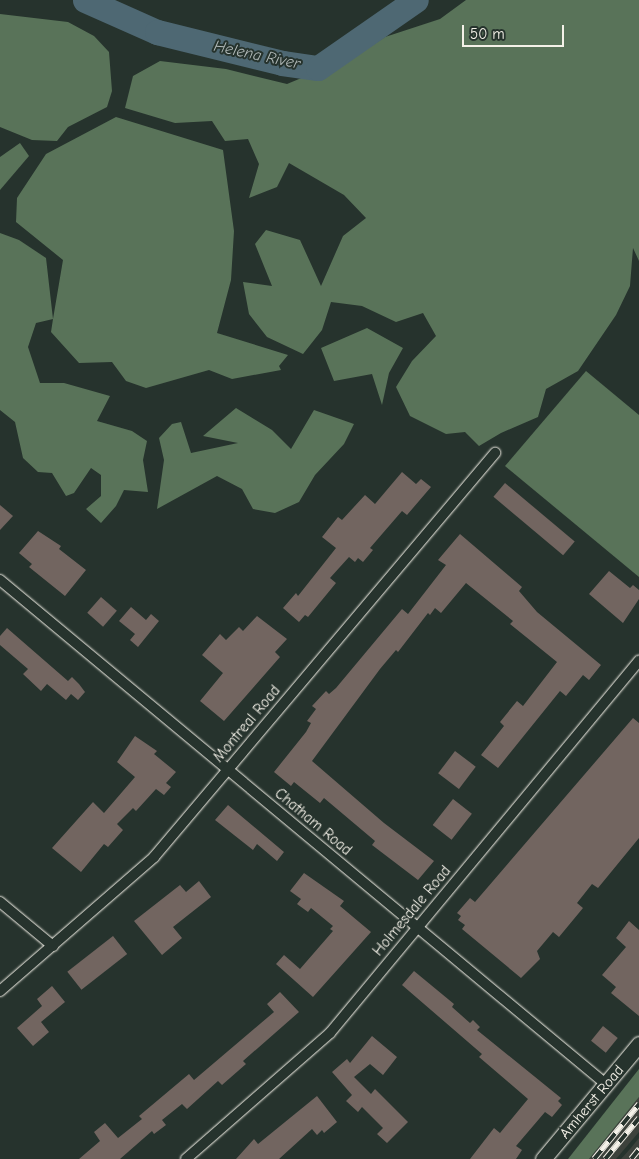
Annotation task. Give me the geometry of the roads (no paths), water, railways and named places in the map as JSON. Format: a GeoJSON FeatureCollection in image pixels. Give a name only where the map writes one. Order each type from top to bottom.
{"type":"FeatureCollection","features":[{"type":"Feature","properties":{"kind":"street","name":"Montreal Road"},"geometry":{"type":"LineString","coordinates":[[0,991],[154,857],[495,453]]}},
{"type":"Feature","properties":{"kind":"street","name":"Chatham Road"},"geometry":{"type":"LineString","coordinates":[[0,580],[607,1085]]}},
{"type":"Feature","properties":{"kind":"street","name":"Holmesdale Road"},"geometry":{"type":"LineString","coordinates":[[186,1159],[308,1055],[417,928],[639,661]]}},
{"type":"Feature","properties":{"kind":"street"},"geometry":{"type":"LineString","coordinates":[[0,902],[53,946]]}},
{"type":"Feature","properties":{"kind":"street","name":"Amherst Road"},"geometry":{"type":"LineString","coordinates":[[543,1159],[607,1085],[639,1044]]}},
{"type":"Feature","properties":{"kind":"waterway","name":"Helena River"},"geometry":{"type":"LineString","coordinates":[[85,0],[157,32],[282,63],[318,68],[416,0]]}},
{"type":"Feature","properties":{"kind":"railway"},"geometry":{"type":"LineString","coordinates":[[594,1159],[639,1104]]}},
{"type":"Feature","properties":{"kind":"railway"},"geometry":{"type":"LineString","coordinates":[[605,1159],[639,1118]]}},
{"type":"Feature","properties":{"kind":"railway"},"geometry":{"type":"LineString","coordinates":[[631,1159],[639,1149]]}}]}
